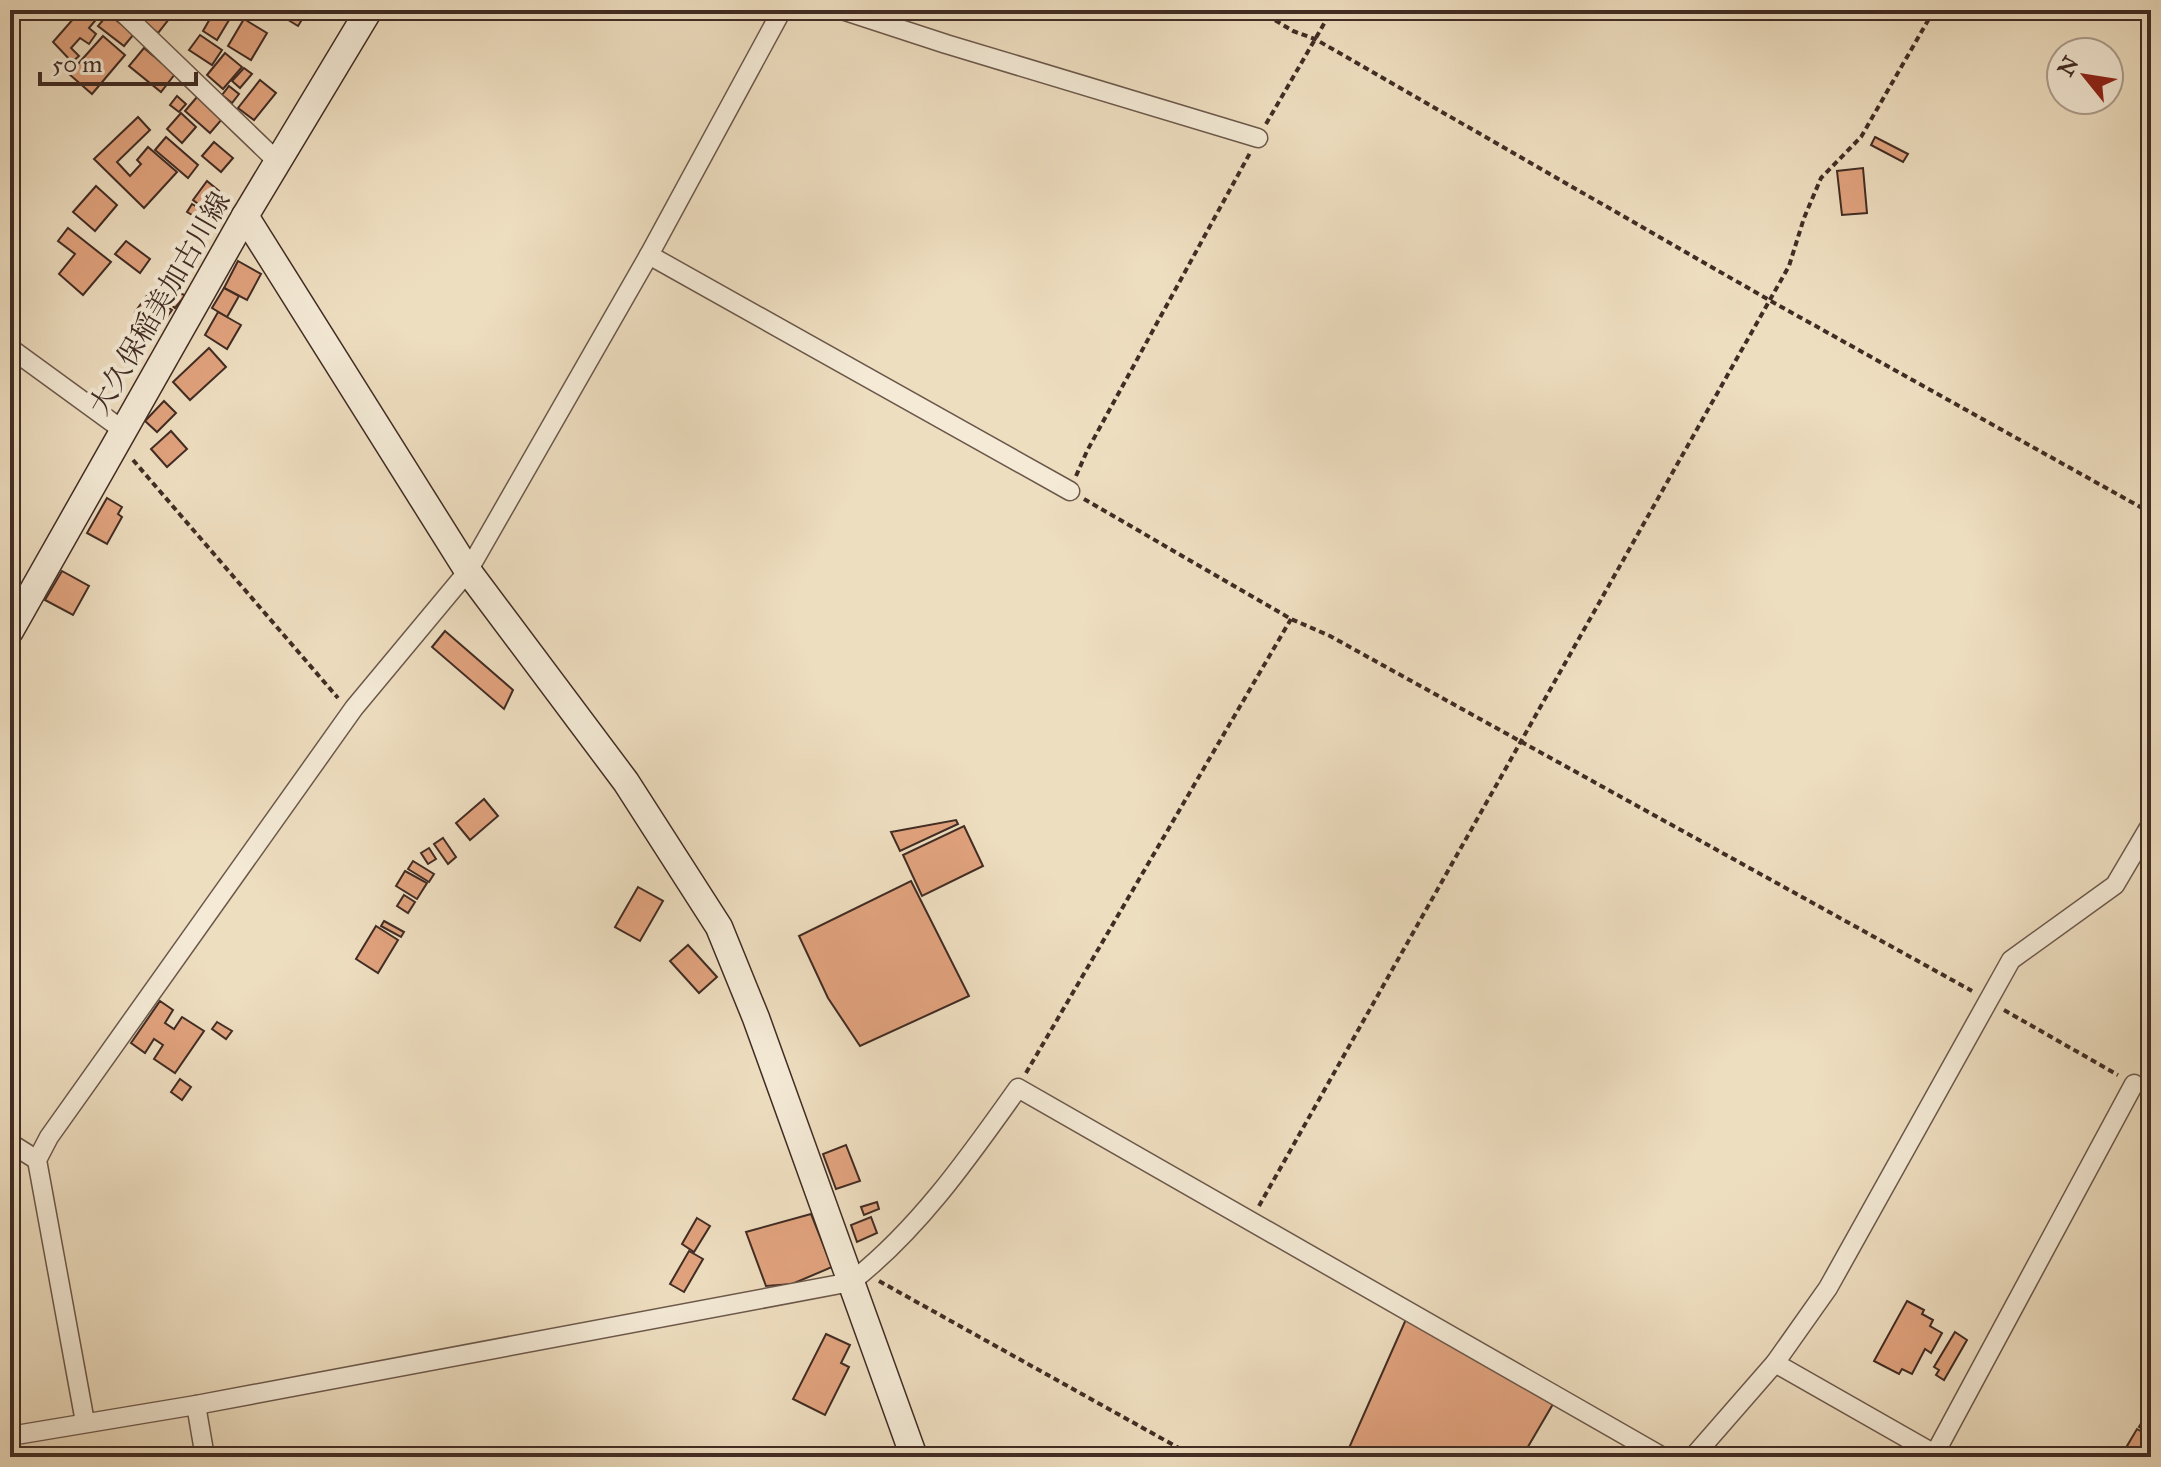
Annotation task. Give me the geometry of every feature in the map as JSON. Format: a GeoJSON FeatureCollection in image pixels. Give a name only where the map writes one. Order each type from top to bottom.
{"type":"FeatureCollection","features":[{"type":"Feature","properties":{"kind":"street"},"geometry":{"type":"LineString","coordinates":[[120,10],[278,162]]}},
{"type":"Feature","properties":{"kind":"street","name":"大久保稲美加古川線"},"geometry":{"type":"LineString","coordinates":[[10,631],[245,216],[369,10]]}},
{"type":"Feature","properties":{"kind":"street"},"geometry":{"type":"LineString","coordinates":[[85,1422],[37,1160],[49,1137],[354,708],[468,571],[649,255],[782,10]]}},
{"type":"Feature","properties":{"kind":"street"},"geometry":{"type":"LineString","coordinates":[[842,10],[1258,138]]}},
{"type":"Feature","properties":{"kind":"street"},"geometry":{"type":"LineString","coordinates":[[245,216],[468,571],[626,782],[719,927],[857,1277],[914,1457]]}},
{"type":"Feature","properties":{"kind":"street"},"geometry":{"type":"LineString","coordinates":[[649,255],[1070,491]]}},
{"type":"Feature","properties":{"kind":"street"},"geometry":{"type":"LineString","coordinates":[[10,348],[119,438]]}},
{"type":"Feature","properties":{"kind":"street"},"geometry":{"type":"LineString","coordinates":[[1693,1457],[1775,1363],[1828,1288],[2011,960],[2115,885],[2151,824]]}},
{"type":"Feature","properties":{"kind":"street"},"geometry":{"type":"LineString","coordinates":[[1775,1363],[1936,1456],[2134,1084]]}},
{"type":"Feature","properties":{"kind":"street"},"geometry":{"type":"LineString","coordinates":[[10,1436],[196,1405],[857,1277],[882,1258],[965,1162],[1018,1088],[1663,1457]]}},
{"type":"Feature","properties":{"kind":"street"},"geometry":{"type":"LineString","coordinates":[[10,1143],[37,1160]]}},
{"type":"Feature","properties":{"kind":"street"},"geometry":{"type":"LineString","coordinates":[[196,1405],[205,1457]]}},
{"type":"Feature","properties":{"kind":"path"},"geometry":{"type":"LineString","coordinates":[[1258,10],[1293,31],[1315,39],[1769,300],[2151,513]]}},
{"type":"Feature","properties":{"kind":"path"},"geometry":{"type":"LineString","coordinates":[[1332,10],[1258,138],[1087,451],[1070,491],[1291,619],[1330,636],[2134,1084]]}},
{"type":"Feature","properties":{"kind":"path"},"geometry":{"type":"LineString","coordinates":[[1250,1222],[1789,266],[1821,178],[1861,137],[1934,10]]}},
{"type":"Feature","properties":{"kind":"path"},"geometry":{"type":"LineString","coordinates":[[119,438],[134,460],[336,697],[354,708]]}},
{"type":"Feature","properties":{"kind":"path"},"geometry":{"type":"LineString","coordinates":[[1018,1088],[1291,619]]}},
{"type":"Feature","properties":{"kind":"path"},"geometry":{"type":"LineString","coordinates":[[857,1277],[1195,1457]]}},
{"type":"Feature","properties":{"kind":"building"},"geometry":{"type":"Polygon","coordinates":[[[81,10],[104,10],[89,28],[96,34],[89,44],[80,38],[71,48],[79,56],[72,62],[53,42],[81,10]]]}},
{"type":"Feature","properties":{"kind":"building"},"geometry":{"type":"Polygon","coordinates":[[[144,10],[176,10],[158,33],[138,18],[144,10]]]}},
{"type":"Feature","properties":{"kind":"building"},"geometry":{"type":"Polygon","coordinates":[[[215,10],[224,10],[232,15],[217,40],[203,31],[215,10]]]}},
{"type":"Feature","properties":{"kind":"building"},"geometry":{"type":"Polygon","coordinates":[[[272,10],[308,10],[298,26],[272,10]]]}},
{"type":"Feature","properties":{"kind":"building"},"geometry":{"type":"Polygon","coordinates":[[[108,14],[134,34],[124,46],[98,26],[108,14]]]}},
{"type":"Feature","properties":{"kind":"building"},"geometry":{"type":"Polygon","coordinates":[[[244,19],[267,33],[251,60],[228,46],[244,19]]]}},
{"type":"Feature","properties":{"kind":"building"},"geometry":{"type":"Polygon","coordinates":[[[200,35],[222,50],[212,65],[189,50],[200,35]]]}},
{"type":"Feature","properties":{"kind":"building"},"geometry":{"type":"Polygon","coordinates":[[[103,36],[125,55],[92,94],[69,74],[103,36]]]}},
{"type":"Feature","properties":{"kind":"building"},"geometry":{"type":"Polygon","coordinates":[[[144,48],[175,74],[161,92],[129,66],[144,48]]]}},
{"type":"Feature","properties":{"kind":"building"},"geometry":{"type":"Polygon","coordinates":[[[225,53],[242,67],[223,89],[207,75],[225,53]]]}},
{"type":"Feature","properties":{"kind":"building"},"geometry":{"type":"Polygon","coordinates":[[[244,68],[252,74],[240,88],[232,81],[244,68]]]}},
{"type":"Feature","properties":{"kind":"building"},"geometry":{"type":"Polygon","coordinates":[[[260,80],[276,93],[254,120],[238,108],[260,80]]]}},
{"type":"Feature","properties":{"kind":"building"},"geometry":{"type":"Polygon","coordinates":[[[229,86],[239,94],[232,103],[222,95],[229,86]]]}},
{"type":"Feature","properties":{"kind":"building"},"geometry":{"type":"Polygon","coordinates":[[[177,96],[186,104],[179,112],[170,105],[177,96]]]}},
{"type":"Feature","properties":{"kind":"building"},"geometry":{"type":"Polygon","coordinates":[[[197,97],[223,118],[210,133],[185,111],[197,97]]]}},
{"type":"Feature","properties":{"kind":"building"},"geometry":{"type":"Polygon","coordinates":[[[181,113],[196,127],[182,143],[167,129],[181,113]]]}},
{"type":"Feature","properties":{"kind":"building"},"geometry":{"type":"Polygon","coordinates":[[[138,117],[150,130],[117,162],[130,176],[141,164],[137,160],[148,147],[177,172],[144,208],[94,159],[138,117]]]}},
{"type":"Feature","properties":{"kind":"building"},"geometry":{"type":"Polygon","coordinates":[[[166,137],[198,165],[188,178],[155,150],[166,137]]]}},
{"type":"Feature","properties":{"kind":"building"},"geometry":{"type":"Polygon","coordinates":[[[1875,137],[1908,154],[1903,162],[1871,145],[1875,137]]]}},
{"type":"Feature","properties":{"kind":"building"},"geometry":{"type":"Polygon","coordinates":[[[214,142],[233,158],[221,172],[202,156],[214,142]]]}},
{"type":"Feature","properties":{"kind":"building"},"geometry":{"type":"Polygon","coordinates":[[[1863,168],[1867,213],[1842,215],[1837,171],[1863,168]]]}},
{"type":"Feature","properties":{"kind":"building"},"geometry":{"type":"Polygon","coordinates":[[[207,181],[219,191],[205,209],[193,200],[207,181]]]}},
{"type":"Feature","properties":{"kind":"building"},"geometry":{"type":"Polygon","coordinates":[[[96,186],[117,205],[95,231],[73,212],[96,186]]]}},
{"type":"Feature","properties":{"kind":"building"},"geometry":{"type":"Polygon","coordinates":[[[192,204],[204,211],[199,219],[187,212],[192,204]]]}},
{"type":"Feature","properties":{"kind":"building"},"geometry":{"type":"Polygon","coordinates":[[[68,228],[111,262],[83,295],[59,274],[75,254],[58,241],[68,228]]]}},
{"type":"Feature","properties":{"kind":"building"},"geometry":{"type":"Polygon","coordinates":[[[126,241],[150,259],[140,273],[115,254],[126,241]]]}},
{"type":"Feature","properties":{"kind":"building"},"geometry":{"type":"Polygon","coordinates":[[[238,261],[261,274],[247,300],[224,288],[238,261]]]}},
{"type":"Feature","properties":{"kind":"building"},"geometry":{"type":"Polygon","coordinates":[[[167,282],[185,296],[175,308],[158,294],[167,282]]]}},
{"type":"Feature","properties":{"kind":"building"},"geometry":{"type":"Polygon","coordinates":[[[224,288],[239,296],[227,317],[212,308],[224,288]]]}},
{"type":"Feature","properties":{"kind":"building"},"geometry":{"type":"Polygon","coordinates":[[[148,294],[172,310],[158,329],[135,312],[148,294]]]}},
{"type":"Feature","properties":{"kind":"building"},"geometry":{"type":"Polygon","coordinates":[[[218,312],[241,325],[227,349],[205,335],[218,312]]]}},
{"type":"Feature","properties":{"kind":"building"},"geometry":{"type":"Polygon","coordinates":[[[209,348],[226,367],[190,400],[173,382],[209,348]]]}},
{"type":"Feature","properties":{"kind":"building"},"geometry":{"type":"Polygon","coordinates":[[[164,401],[176,413],[157,432],[145,421],[164,401]]]}},
{"type":"Feature","properties":{"kind":"building"},"geometry":{"type":"Polygon","coordinates":[[[171,431],[187,449],[167,467],[151,449],[171,431]]]}},
{"type":"Feature","properties":{"kind":"building"},"geometry":{"type":"Polygon","coordinates":[[[107,498],[122,507],[118,514],[122,517],[107,544],[87,533],[107,498]]]}},
{"type":"Feature","properties":{"kind":"building"},"geometry":{"type":"Polygon","coordinates":[[[62,571],[89,586],[73,615],[45,600],[62,571]]]}},
{"type":"Feature","properties":{"kind":"building"},"geometry":{"type":"Polygon","coordinates":[[[445,631],[513,690],[504,709],[432,647],[445,631]]]}},
{"type":"Feature","properties":{"kind":"building"},"geometry":{"type":"Polygon","coordinates":[[[484,799],[498,816],[470,840],[456,823],[484,799]]]}},
{"type":"Feature","properties":{"kind":"building"},"geometry":{"type":"Polygon","coordinates":[[[956,820],[958,824],[900,851],[891,832],[956,820]]]}},
{"type":"Feature","properties":{"kind":"building"},"geometry":{"type":"Polygon","coordinates":[[[964,826],[983,866],[922,896],[903,855],[964,826]]]}},
{"type":"Feature","properties":{"kind":"building"},"geometry":{"type":"Polygon","coordinates":[[[443,838],[456,857],[448,864],[434,844],[443,838]]]}},
{"type":"Feature","properties":{"kind":"building"},"geometry":{"type":"Polygon","coordinates":[[[429,848],[436,859],[428,864],[421,853],[429,848]]]}},
{"type":"Feature","properties":{"kind":"building"},"geometry":{"type":"Polygon","coordinates":[[[413,861],[434,874],[429,882],[408,869],[413,861]]]}},
{"type":"Feature","properties":{"kind":"building"},"geometry":{"type":"Polygon","coordinates":[[[405,871],[427,883],[417,899],[396,886],[405,871]]]}},
{"type":"Feature","properties":{"kind":"building"},"geometry":{"type":"Polygon","coordinates":[[[911,881],[969,996],[860,1046],[828,998],[799,936],[911,881]]]}},
{"type":"Feature","properties":{"kind":"building"},"geometry":{"type":"Polygon","coordinates":[[[638,887],[663,901],[640,941],[615,927],[638,887]]]}},
{"type":"Feature","properties":{"kind":"building"},"geometry":{"type":"Polygon","coordinates":[[[404,895],[415,902],[408,913],[397,906],[404,895]]]}},
{"type":"Feature","properties":{"kind":"building"},"geometry":{"type":"Polygon","coordinates":[[[384,921],[404,932],[401,937],[381,926],[384,921]]]}},
{"type":"Feature","properties":{"kind":"building"},"geometry":{"type":"Polygon","coordinates":[[[376,926],[398,940],[378,973],[356,959],[376,926]]]}},
{"type":"Feature","properties":{"kind":"building"},"geometry":{"type":"Polygon","coordinates":[[[688,945],[717,977],[699,993],[670,961],[688,945]]]}},
{"type":"Feature","properties":{"kind":"building"},"geometry":{"type":"Polygon","coordinates":[[[160,1001],[173,1010],[165,1023],[174,1029],[182,1017],[204,1031],[175,1073],[154,1059],[163,1045],[154,1039],[145,1053],[131,1043],[160,1001]]]}},
{"type":"Feature","properties":{"kind":"building"},"geometry":{"type":"Polygon","coordinates":[[[217,1022],[232,1031],[226,1039],[212,1029],[217,1022]]]}},
{"type":"Feature","properties":{"kind":"building"},"geometry":{"type":"Polygon","coordinates":[[[180,1079],[191,1087],[182,1100],[171,1092],[180,1079]]]}},
{"type":"Feature","properties":{"kind":"building"},"geometry":{"type":"Polygon","coordinates":[[[846,1145],[860,1181],[836,1189],[823,1154],[846,1145]]]}},
{"type":"Feature","properties":{"kind":"building"},"geometry":{"type":"Polygon","coordinates":[[[877,1202],[879,1209],[864,1215],[861,1207],[877,1202]]]}},
{"type":"Feature","properties":{"kind":"building"},"geometry":{"type":"Polygon","coordinates":[[[811,1214],[832,1267],[792,1284],[766,1286],[746,1232],[811,1214]]]}},
{"type":"Feature","properties":{"kind":"building"},"geometry":{"type":"Polygon","coordinates":[[[871,1217],[877,1233],[857,1242],[851,1225],[871,1217]]]}},
{"type":"Feature","properties":{"kind":"building"},"geometry":{"type":"Polygon","coordinates":[[[697,1218],[710,1226],[694,1252],[682,1244],[697,1218]]]}},
{"type":"Feature","properties":{"kind":"building"},"geometry":{"type":"Polygon","coordinates":[[[689,1251],[703,1259],[684,1292],[670,1284],[689,1251]]]}},
{"type":"Feature","properties":{"kind":"building"},"geometry":{"type":"Polygon","coordinates":[[[1907,1301],[1924,1310],[1922,1314],[1933,1320],[1930,1326],[1942,1333],[1931,1353],[1925,1349],[1912,1374],[1902,1369],[1899,1374],[1874,1361],[1907,1301]]]}},
{"type":"Feature","properties":{"kind":"building"},"geometry":{"type":"Polygon","coordinates":[[[1407,1317],[1553,1404],[1522,1457],[1345,1457],[1407,1317]]]}},
{"type":"Feature","properties":{"kind":"building"},"geometry":{"type":"Polygon","coordinates":[[[1955,1332],[1967,1340],[1944,1380],[1936,1375],[1939,1370],[1934,1367],[1955,1332]]]}},
{"type":"Feature","properties":{"kind":"building"},"geometry":{"type":"Polygon","coordinates":[[[826,1334],[850,1345],[841,1363],[849,1367],[825,1415],[793,1399],[826,1334]]]}},
{"type":"Feature","properties":{"kind":"building"},"geometry":{"type":"Polygon","coordinates":[[[2151,1406],[2151,1434],[2139,1427],[2151,1406]]]}},
{"type":"Feature","properties":{"kind":"building"},"geometry":{"type":"Polygon","coordinates":[[[2137,1429],[2151,1437],[2151,1445],[2144,1456],[2127,1446],[2137,1429]]]}}]}
